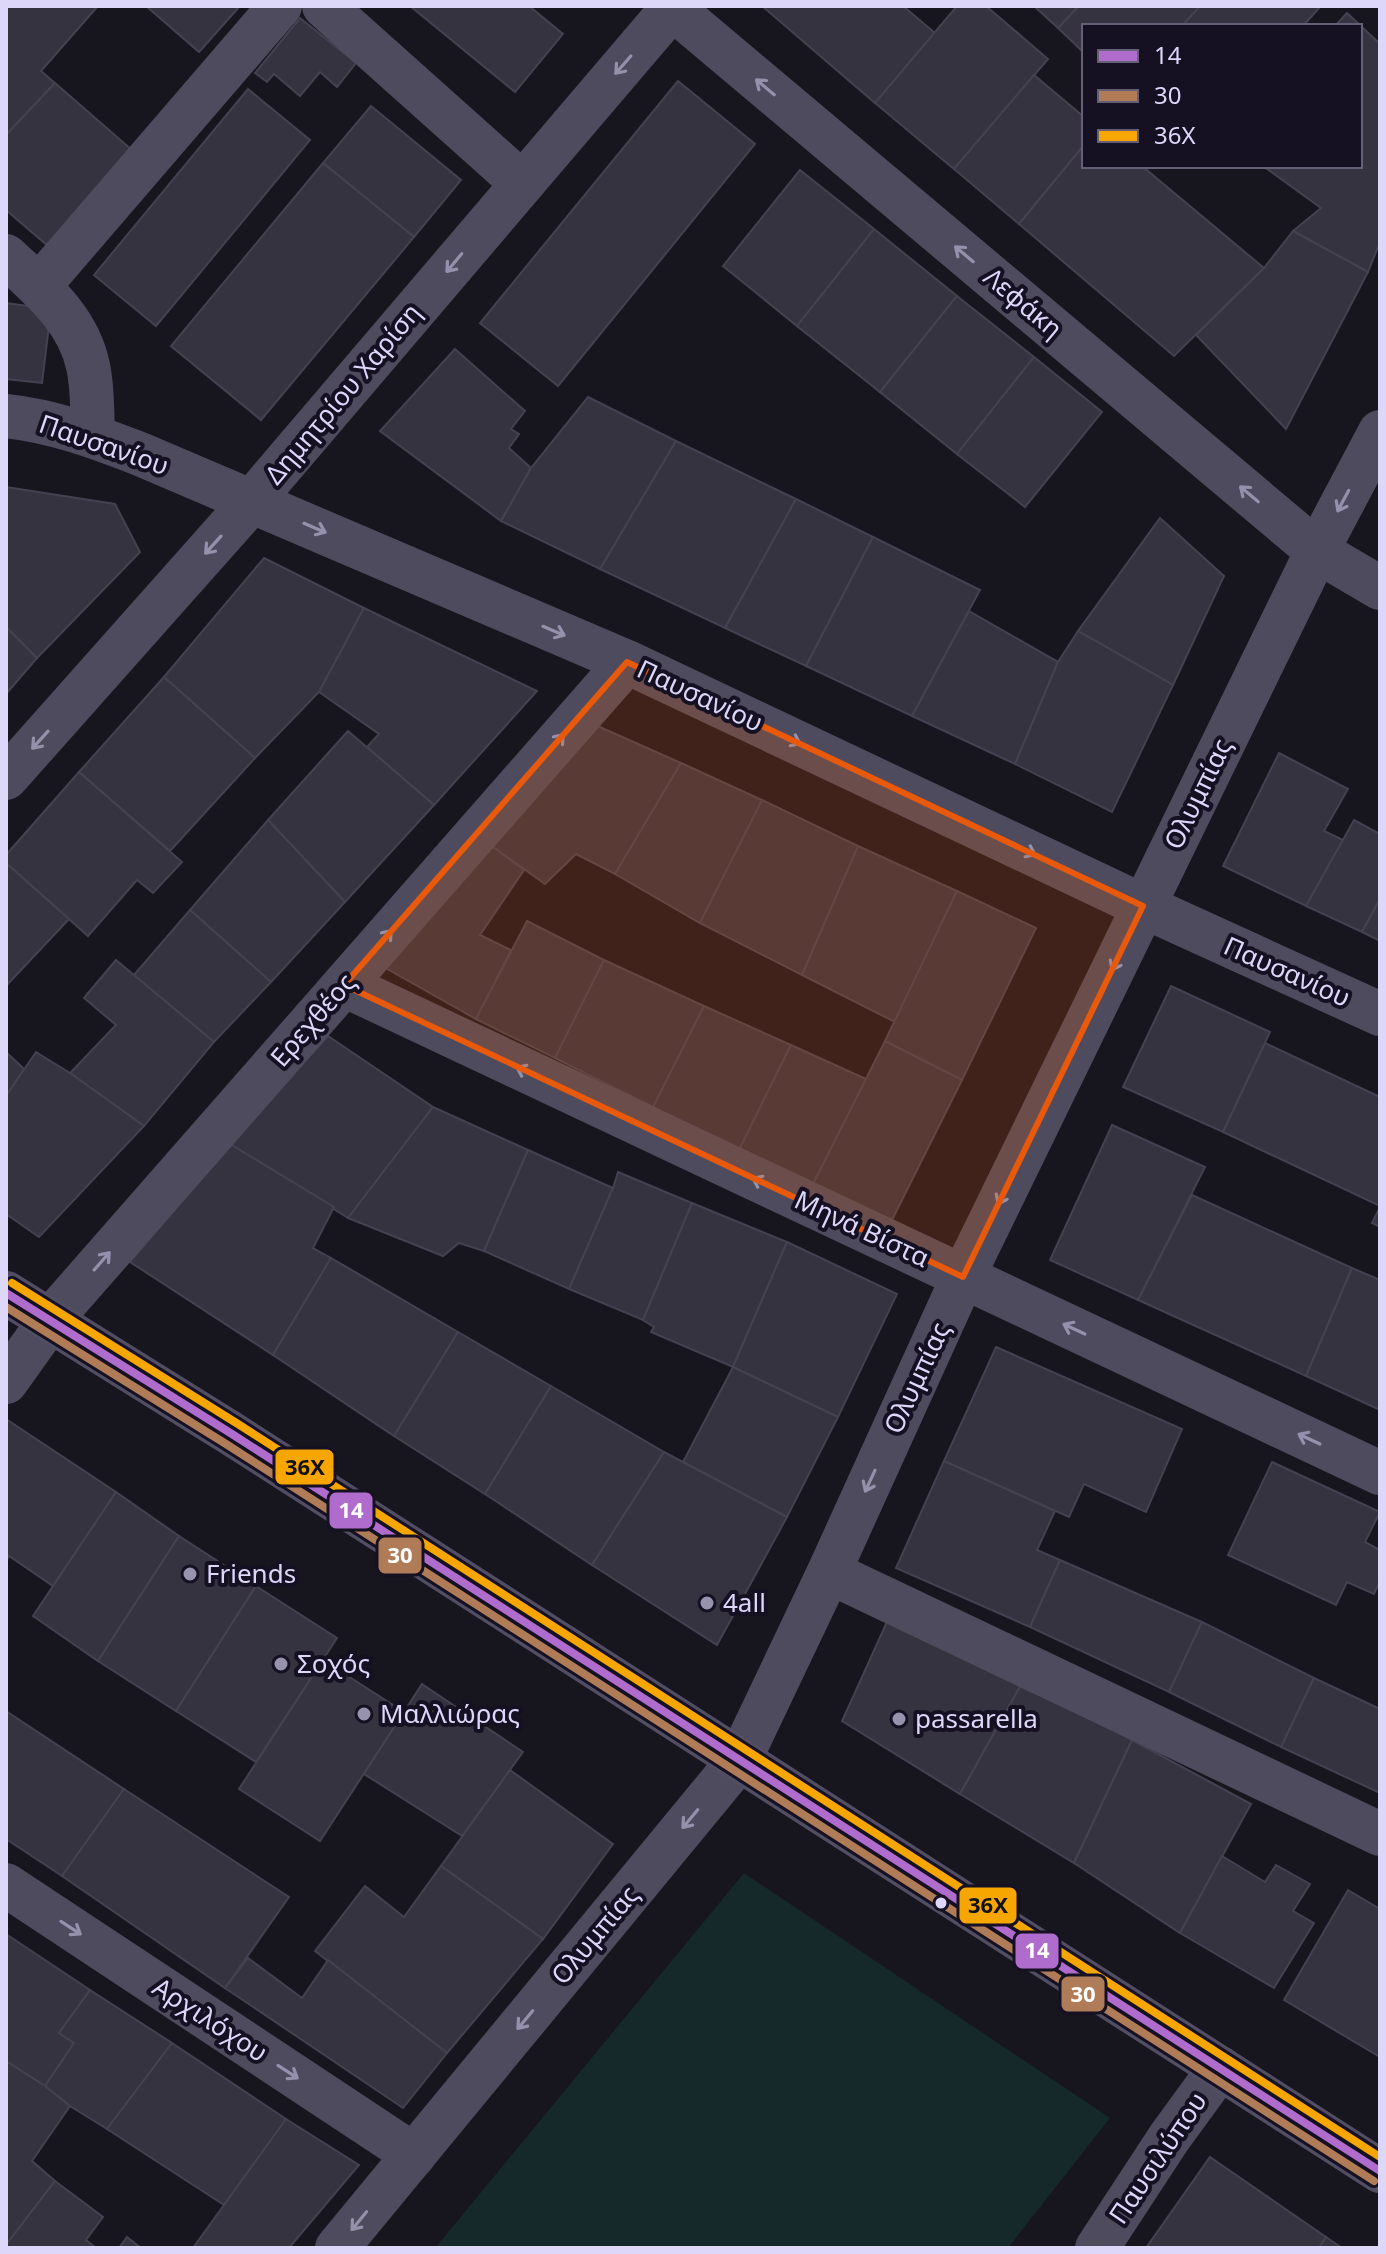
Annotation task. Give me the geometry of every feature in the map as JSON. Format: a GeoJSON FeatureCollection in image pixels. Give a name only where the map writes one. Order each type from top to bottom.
{"type":"FeatureCollection","features":[{"type":"Feature","properties":{"kind":"main road"},"geometry":{"type":"LineString","coordinates":[[6,1293],[1379,2169]]}},
{"type":"Feature","properties":{"kind":"street"},"geometry":{"type":"LineString","coordinates":[[39,286],[280,6]]}},
{"type":"Feature","properties":{"kind":"street"},"geometry":{"type":"LineString","coordinates":[[324,6],[522,183]]}},
{"type":"Feature","properties":{"kind":"street","name":"Δημητρίου Χαρίση"},"geometry":{"type":"LineString","coordinates":[[6,778],[252,501],[673,7]]}},
{"type":"Feature","properties":{"kind":"street","name":"Λεφάκη"},"geometry":{"type":"LineString","coordinates":[[673,7],[1317,551],[1380,588]]}},
{"type":"Feature","properties":{"kind":"street"},"geometry":{"type":"LineString","coordinates":[[6,256],[62,311],[84,350],[89,369],[93,436]]}},
{"type":"Feature","properties":{"kind":"street","name":"Παυσανίου"},"geometry":{"type":"LineString","coordinates":[[6,416],[53,424],[93,436],[627,662],[1143,906],[1380,1014]]}},
{"type":"Feature","properties":{"kind":"street","name":"Ολυμπίας"},"geometry":{"type":"LineString","coordinates":[[337,2248],[740,1759],[963,1277],[1317,551],[1380,432]]}},
{"type":"Feature","properties":{"kind":"street","name":"Ερεχθέος"},"geometry":{"type":"LineString","coordinates":[[6,1382],[51,1319],[627,662]]}},
{"type":"Feature","properties":{"kind":"street","name":"Μηνά Βίστα"},"geometry":{"type":"LineString","coordinates":[[344,985],[1380,1473]]}},
{"type":"Feature","properties":{"kind":"street"},"geometry":{"type":"LineString","coordinates":[[829,1572],[1380,1834]]}},
{"type":"Feature","properties":{"kind":"street","name":"Αρχιλόχου"},"geometry":{"type":"LineString","coordinates":[[6,1885],[414,2155]]}},
{"type":"Feature","properties":{"kind":"street","name":"Παυσιλύπου"},"geometry":{"type":"LineString","coordinates":[[1097,2248],[1169,2138],[1220,2068]]}},
{"type":"Feature","properties":{"kind":"highlighted area"},"geometry":{"type":"Polygon","coordinates":[[[627,662],[1143,906],[963,1277],[344,985],[627,662]]]}},
{"type":"Feature","properties":{"kind":"green space"},"geometry":{"type":"Polygon","coordinates":[[[744,1873],[1110,2118],[1008,2248],[435,2248],[744,1873]]]}},
{"type":"Feature","properties":{"kind":"building"},"geometry":{"type":"Polygon","coordinates":[[[6,6],[98,6],[41,71],[55,83],[6,135],[6,6]]]}},
{"type":"Feature","properties":{"kind":"building"},"geometry":{"type":"Polygon","coordinates":[[[146,6],[240,6],[199,52],[146,6]]]}},
{"type":"Feature","properties":{"kind":"building"},"geometry":{"type":"Polygon","coordinates":[[[410,6],[529,6],[563,34],[515,92],[410,6]]]}},
{"type":"Feature","properties":{"kind":"building"},"geometry":{"type":"Polygon","coordinates":[[[762,6],[903,6],[935,33],[875,103],[762,6]]]}},
{"type":"Feature","properties":{"kind":"building"},"geometry":{"type":"Polygon","coordinates":[[[957,6],[986,6],[1048,59],[954,169],[875,103],[957,6]]]}},
{"type":"Feature","properties":{"kind":"building"},"geometry":{"type":"Polygon","coordinates":[[[1034,6],[1079,6],[1058,28],[1034,6]]]}},
{"type":"Feature","properties":{"kind":"building"},"geometry":{"type":"Polygon","coordinates":[[[1079,6],[1200,6],[1184,24],[1082,24],[1082,51],[1058,28],[1079,6]]]}},
{"type":"Feature","properties":{"kind":"building"},"geometry":{"type":"Polygon","coordinates":[[[1200,6],[1320,7],[1305,24],[1184,24],[1200,6]]]}},
{"type":"Feature","properties":{"kind":"building"},"geometry":{"type":"Polygon","coordinates":[[[1347,13],[1359,24],[1337,24],[1347,13]]]}},
{"type":"Feature","properties":{"kind":"building"},"geometry":{"type":"Polygon","coordinates":[[[300,18],[356,63],[337,87],[320,72],[300,96],[274,74],[267,82],[255,73],[300,18]]]}},
{"type":"Feature","properties":{"kind":"building"},"geometry":{"type":"Polygon","coordinates":[[[1362,27],[1380,44],[1380,242],[1368,272],[1293,231],[1321,208],[1266,168],[1362,168],[1362,27]]]}},
{"type":"Feature","properties":{"kind":"building"},"geometry":{"type":"Polygon","coordinates":[[[1034,75],[1082,115],[1082,147],[1019,224],[954,169],[1034,75]]]}},
{"type":"Feature","properties":{"kind":"building"},"geometry":{"type":"Polygon","coordinates":[[[678,81],[755,144],[558,386],[480,323],[678,81]]]}},
{"type":"Feature","properties":{"kind":"building"},"geometry":{"type":"Polygon","coordinates":[[[55,83],[132,150],[48,246],[6,210],[6,135],[55,83]]]}},
{"type":"Feature","properties":{"kind":"building"},"geometry":{"type":"Polygon","coordinates":[[[248,89],[310,140],[156,326],[94,275],[248,89]]]}},
{"type":"Feature","properties":{"kind":"building"},"geometry":{"type":"Polygon","coordinates":[[[371,106],[461,180],[414,237],[323,163],[371,106]]]}},
{"type":"Feature","properties":{"kind":"building"},"geometry":{"type":"Polygon","coordinates":[[[1082,147],[1082,168],[1144,168],[1264,268],[1174,356],[1019,224],[1082,147]]]}},
{"type":"Feature","properties":{"kind":"building"},"geometry":{"type":"Polygon","coordinates":[[[323,163],[414,237],[261,420],[171,346],[323,163]]]}},
{"type":"Feature","properties":{"kind":"building"},"geometry":{"type":"Polygon","coordinates":[[[800,170],[874,229],[797,326],[723,266],[800,170]]]}},
{"type":"Feature","properties":{"kind":"building"},"geometry":{"type":"Polygon","coordinates":[[[874,229],[957,296],[880,392],[797,326],[874,229]]]}},
{"type":"Feature","properties":{"kind":"building"},"geometry":{"type":"Polygon","coordinates":[[[1293,231],[1368,272],[1286,429],[1196,335],[1264,268],[1293,231]]]}},
{"type":"Feature","properties":{"kind":"building"},"geometry":{"type":"Polygon","coordinates":[[[957,296],[1034,357],[957,454],[880,392],[957,296]]]}},
{"type":"Feature","properties":{"kind":"building"},"geometry":{"type":"Polygon","coordinates":[[[6,303],[51,309],[42,383],[6,379],[6,303]]]}},
{"type":"Feature","properties":{"kind":"building"},"geometry":{"type":"Polygon","coordinates":[[[455,349],[525,411],[511,429],[519,434],[509,448],[531,468],[501,521],[380,431],[455,349]]]}},
{"type":"Feature","properties":{"kind":"building"},"geometry":{"type":"Polygon","coordinates":[[[1034,357],[1102,412],[1025,507],[957,454],[1034,357]]]}},
{"type":"Feature","properties":{"kind":"building"},"geometry":{"type":"Polygon","coordinates":[[[588,397],[676,441],[600,569],[501,521],[531,468],[588,397]]]}},
{"type":"Feature","properties":{"kind":"building"},"geometry":{"type":"Polygon","coordinates":[[[676,441],[796,499],[725,628],[600,569],[676,441]]]}},
{"type":"Feature","properties":{"kind":"building"},"geometry":{"type":"Polygon","coordinates":[[[6,487],[115,504],[140,552],[37,658],[6,627],[6,487]]]}},
{"type":"Feature","properties":{"kind":"building"},"geometry":{"type":"Polygon","coordinates":[[[796,499],[873,537],[806,666],[725,628],[796,499]]]}},
{"type":"Feature","properties":{"kind":"building"},"geometry":{"type":"Polygon","coordinates":[[[1160,518],[1224,576],[1173,685],[1078,631],[1160,518]]]}},
{"type":"Feature","properties":{"kind":"building"},"geometry":{"type":"Polygon","coordinates":[[[873,537],[980,590],[912,716],[806,666],[873,537]]]}},
{"type":"Feature","properties":{"kind":"building"},"geometry":{"type":"Polygon","coordinates":[[[264,558],[364,608],[319,692],[255,758],[164,677],[264,558]]]}},
{"type":"Feature","properties":{"kind":"building"},"geometry":{"type":"Polygon","coordinates":[[[364,608],[537,691],[434,805],[367,747],[379,734],[319,692],[364,608]]]}},
{"type":"Feature","properties":{"kind":"building"},"geometry":{"type":"Polygon","coordinates":[[[969,611],[1058,662],[1015,764],[912,716],[969,611]]]}},
{"type":"Feature","properties":{"kind":"building"},"geometry":{"type":"Polygon","coordinates":[[[6,627],[37,658],[6,694],[6,627]]]}},
{"type":"Feature","properties":{"kind":"building"},"geometry":{"type":"Polygon","coordinates":[[[1078,631],[1173,685],[1112,812],[1015,764],[1058,662],[1078,631]]]}},
{"type":"Feature","properties":{"kind":"building"},"geometry":{"type":"Polygon","coordinates":[[[164,677],[255,758],[170,851],[79,772],[164,677]]]}},
{"type":"Feature","properties":{"kind":"building"},"geometry":{"type":"Polygon","coordinates":[[[584,720],[681,763],[615,874],[576,854],[545,884],[482,839],[584,720]]]}},
{"type":"Feature","properties":{"kind":"building"},"geometry":{"type":"Polygon","coordinates":[[[348,731],[434,805],[345,902],[268,820],[348,731]]]}},
{"type":"Feature","properties":{"kind":"building"},"geometry":{"type":"Polygon","coordinates":[[[1279,753],[1348,789],[1324,831],[1343,840],[1306,906],[1223,866],[1279,753]]]}},
{"type":"Feature","properties":{"kind":"building"},"geometry":{"type":"Polygon","coordinates":[[[681,763],[762,800],[700,923],[615,874],[681,763]]]}},
{"type":"Feature","properties":{"kind":"building"},"geometry":{"type":"Polygon","coordinates":[[[79,772],[182,862],[153,893],[137,880],[88,936],[6,863],[6,855],[79,772]]]}},
{"type":"Feature","properties":{"kind":"building"},"geometry":{"type":"Polygon","coordinates":[[[762,800],[858,846],[802,975],[700,923],[762,800]]]}},
{"type":"Feature","properties":{"kind":"building"},"geometry":{"type":"Polygon","coordinates":[[[268,820],[345,902],[271,982],[190,910],[268,820]]]}},
{"type":"Feature","properties":{"kind":"building"},"geometry":{"type":"Polygon","coordinates":[[[1354,820],[1380,834],[1380,899],[1362,932],[1306,906],[1354,820]]]}},
{"type":"Feature","properties":{"kind":"building"},"geometry":{"type":"Polygon","coordinates":[[[482,839],[524,870],[480,935],[511,950],[476,1019],[382,966],[482,839]]]}},
{"type":"Feature","properties":{"kind":"building"},"geometry":{"type":"Polygon","coordinates":[[[858,846],[957,891],[895,1022],[802,975],[858,846]]]}},
{"type":"Feature","properties":{"kind":"building"},"geometry":{"type":"Polygon","coordinates":[[[6,863],[69,919],[6,986],[6,863]]]}},
{"type":"Feature","properties":{"kind":"building"},"geometry":{"type":"Polygon","coordinates":[[[957,891],[1036,928],[962,1080],[885,1041],[957,891]]]}},
{"type":"Feature","properties":{"kind":"building"},"geometry":{"type":"Polygon","coordinates":[[[1380,899],[1380,941],[1362,932],[1380,899]]]}},
{"type":"Feature","properties":{"kind":"building"},"geometry":{"type":"Polygon","coordinates":[[[190,910],[271,982],[214,1042],[134,975],[190,910]]]}},
{"type":"Feature","properties":{"kind":"building"},"geometry":{"type":"Polygon","coordinates":[[[527,921],[604,960],[555,1058],[476,1019],[527,921]]]}},
{"type":"Feature","properties":{"kind":"building"},"geometry":{"type":"Polygon","coordinates":[[[116,960],[214,1042],[144,1126],[70,1073],[116,1025],[84,998],[116,960]]]}},
{"type":"Feature","properties":{"kind":"building"},"geometry":{"type":"Polygon","coordinates":[[[604,960],[704,1006],[653,1107],[555,1058],[604,960]]]}},
{"type":"Feature","properties":{"kind":"building"},"geometry":{"type":"Polygon","coordinates":[[[1171,986],[1270,1032],[1223,1132],[1123,1087],[1171,986]]]}},
{"type":"Feature","properties":{"kind":"building"},"geometry":{"type":"Polygon","coordinates":[[[704,1006],[791,1045],[739,1150],[653,1107],[704,1006]]]}},
{"type":"Feature","properties":{"kind":"building"},"geometry":{"type":"Polygon","coordinates":[[[328,1036],[433,1107],[348,1218],[230,1144],[328,1036]]]}},
{"type":"Feature","properties":{"kind":"building"},"geometry":{"type":"Polygon","coordinates":[[[885,1041],[962,1080],[890,1224],[812,1186],[885,1041]]]}},
{"type":"Feature","properties":{"kind":"building"},"geometry":{"type":"Polygon","coordinates":[[[1265,1043],[1380,1097],[1380,1206],[1223,1132],[1265,1043]]]}},
{"type":"Feature","properties":{"kind":"building"},"geometry":{"type":"Polygon","coordinates":[[[791,1045],[866,1079],[812,1186],[739,1150],[791,1045]]]}},
{"type":"Feature","properties":{"kind":"building"},"geometry":{"type":"Polygon","coordinates":[[[6,1052],[24,1069],[6,1096],[6,1052]]]}},
{"type":"Feature","properties":{"kind":"building"},"geometry":{"type":"Polygon","coordinates":[[[36,1052],[144,1126],[39,1237],[6,1214],[6,1096],[36,1052]]]}},
{"type":"Feature","properties":{"kind":"building"},"geometry":{"type":"Polygon","coordinates":[[[433,1107],[528,1150],[484,1251],[459,1243],[443,1256],[348,1218],[433,1107]]]}},
{"type":"Feature","properties":{"kind":"building"},"geometry":{"type":"Polygon","coordinates":[[[1112,1125],[1205,1167],[1138,1300],[1050,1260],[1112,1125]]]}},
{"type":"Feature","properties":{"kind":"building"},"geometry":{"type":"Polygon","coordinates":[[[230,1144],[334,1207],[313,1248],[331,1258],[273,1355],[130,1262],[230,1144]]]}},
{"type":"Feature","properties":{"kind":"building"},"geometry":{"type":"Polygon","coordinates":[[[528,1150],[613,1188],[569,1289],[484,1251],[528,1150]]]}},
{"type":"Feature","properties":{"kind":"building"},"geometry":{"type":"Polygon","coordinates":[[[618,1172],[692,1203],[643,1320],[569,1289],[618,1172]]]}},
{"type":"Feature","properties":{"kind":"building"},"geometry":{"type":"Polygon","coordinates":[[[1192,1195],[1352,1268],[1306,1376],[1138,1300],[1192,1195]]]}},
{"type":"Feature","properties":{"kind":"building"},"geometry":{"type":"Polygon","coordinates":[[[692,1203],[787,1242],[733,1367],[651,1332],[654,1327],[643,1320],[692,1203]]]}},
{"type":"Feature","properties":{"kind":"building"},"geometry":{"type":"Polygon","coordinates":[[[1380,1207],[1380,1227],[1372,1223],[1380,1207]]]}},
{"type":"Feature","properties":{"kind":"building"},"geometry":{"type":"Polygon","coordinates":[[[787,1242],[897,1294],[838,1417],[733,1367],[787,1242]]]}},
{"type":"Feature","properties":{"kind":"building"},"geometry":{"type":"Polygon","coordinates":[[[331,1258],[458,1332],[394,1436],[273,1355],[331,1258]]]}},
{"type":"Feature","properties":{"kind":"building"},"geometry":{"type":"Polygon","coordinates":[[[1352,1268],[1380,1280],[1380,1410],[1306,1376],[1352,1268]]]}},
{"type":"Feature","properties":{"kind":"building"},"geometry":{"type":"Polygon","coordinates":[[[458,1332],[551,1386],[485,1494],[394,1436],[458,1332]]]}},
{"type":"Feature","properties":{"kind":"building"},"geometry":{"type":"Polygon","coordinates":[[[996,1347],[1182,1429],[1146,1512],[1084,1484],[1069,1517],[944,1461],[996,1347]]]}},
{"type":"Feature","properties":{"kind":"building"},"geometry":{"type":"Polygon","coordinates":[[[733,1367],[838,1417],[787,1517],[683,1462],[733,1367]]]}},
{"type":"Feature","properties":{"kind":"building"},"geometry":{"type":"Polygon","coordinates":[[[551,1386],[664,1452],[592,1565],[485,1494],[551,1386]]]}},
{"type":"Feature","properties":{"kind":"building"},"geometry":{"type":"Polygon","coordinates":[[[6,1419],[116,1492],[53,1586],[9,1556],[6,1561],[6,1419]]]}},
{"type":"Feature","properties":{"kind":"building"},"geometry":{"type":"Polygon","coordinates":[[[664,1452],[787,1517],[717,1645],[592,1565],[664,1452]]]}},
{"type":"Feature","properties":{"kind":"building"},"geometry":{"type":"Polygon","coordinates":[[[944,1461],[1055,1511],[1037,1550],[1060,1560],[1030,1627],[896,1568],[944,1461]]]}},
{"type":"Feature","properties":{"kind":"building"},"geometry":{"type":"Polygon","coordinates":[[[1272,1462],[1380,1512],[1365,1542],[1380,1550],[1380,1581],[1374,1594],[1347,1582],[1336,1605],[1228,1555],[1272,1462]]]}},
{"type":"Feature","properties":{"kind":"building"},"geometry":{"type":"Polygon","coordinates":[[[116,1492],[179,1536],[98,1661],[33,1616],[116,1492]]]}},
{"type":"Feature","properties":{"kind":"building"},"geometry":{"type":"Polygon","coordinates":[[[179,1536],[256,1586],[176,1711],[98,1661],[179,1536]]]}},
{"type":"Feature","properties":{"kind":"building"},"geometry":{"type":"Polygon","coordinates":[[[1060,1560],[1202,1622],[1169,1692],[1030,1627],[1060,1560]]]}},
{"type":"Feature","properties":{"kind":"building"},"geometry":{"type":"Polygon","coordinates":[[[256,1586],[337,1638],[256,1762],[176,1711],[256,1586]]]}},
{"type":"Feature","properties":{"kind":"building"},"geometry":{"type":"Polygon","coordinates":[[[891,1613],[1022,1683],[960,1794],[842,1721],[891,1613]]]}},
{"type":"Feature","properties":{"kind":"building"},"geometry":{"type":"Polygon","coordinates":[[[1202,1622],[1314,1678],[1281,1747],[1169,1692],[1202,1622]]]}},
{"type":"Feature","properties":{"kind":"building"},"geometry":{"type":"Polygon","coordinates":[[[323,1660],[404,1712],[320,1841],[239,1789],[323,1660]]]}},
{"type":"Feature","properties":{"kind":"building"},"geometry":{"type":"Polygon","coordinates":[[[1314,1678],[1380,1709],[1380,1793],[1281,1747],[1314,1678]]]}},
{"type":"Feature","properties":{"kind":"building"},"geometry":{"type":"Polygon","coordinates":[[[1022,1683],[1132,1740],[1074,1863],[960,1794],[1022,1683]]]}},
{"type":"Feature","properties":{"kind":"building"},"geometry":{"type":"Polygon","coordinates":[[[422,1684],[523,1752],[462,1836],[364,1774],[422,1684]]]}},
{"type":"Feature","properties":{"kind":"building"},"geometry":{"type":"Polygon","coordinates":[[[6,1711],[124,1789],[62,1876],[6,1839],[6,1711]]]}},
{"type":"Feature","properties":{"kind":"building"},"geometry":{"type":"Polygon","coordinates":[[[1132,1740],[1251,1804],[1180,1933],[1074,1863],[1132,1740]]]}},
{"type":"Feature","properties":{"kind":"building"},"geometry":{"type":"Polygon","coordinates":[[[510,1770],[613,1844],[543,1939],[441,1866],[510,1770]]]}},
{"type":"Feature","properties":{"kind":"building"},"geometry":{"type":"Polygon","coordinates":[[[124,1789],[289,1897],[225,1988],[62,1876],[124,1789]]]}},
{"type":"Feature","properties":{"kind":"building"},"geometry":{"type":"Polygon","coordinates":[[[1222,1856],[1265,1882],[1276,1865],[1310,1884],[1293,1911],[1314,1923],[1274,1988],[1180,1933],[1222,1856]]]}},
{"type":"Feature","properties":{"kind":"building"},"geometry":{"type":"Polygon","coordinates":[[[441,1866],[543,1939],[447,2053],[315,1951],[365,1886],[404,1917],[441,1866]]]}},
{"type":"Feature","properties":{"kind":"building"},"geometry":{"type":"Polygon","coordinates":[[[1348,1890],[1380,1909],[1380,2057],[1284,2000],[1348,1890]]]}},
{"type":"Feature","properties":{"kind":"building"},"geometry":{"type":"Polygon","coordinates":[[[6,1934],[90,1990],[59,2033],[74,2043],[45,2086],[6,2061],[6,1934]]]}},
{"type":"Feature","properties":{"kind":"building"},"geometry":{"type":"Polygon","coordinates":[[[248,1958],[302,1998],[328,1960],[447,2053],[403,2108],[225,1988],[248,1958]]]}},
{"type":"Feature","properties":{"kind":"building"},"geometry":{"type":"Polygon","coordinates":[[[90,1990],[172,2043],[107,2129],[45,2086],[74,2043],[59,2033],[90,1990]]]}},
{"type":"Feature","properties":{"kind":"building"},"geometry":{"type":"Polygon","coordinates":[[[172,2043],[286,2119],[224,2205],[107,2129],[172,2043]]]}},
{"type":"Feature","properties":{"kind":"building"},"geometry":{"type":"Polygon","coordinates":[[[6,2061],[70,2106],[32,2161],[55,2181],[6,2245],[6,2061]]]}},
{"type":"Feature","properties":{"kind":"building"},"geometry":{"type":"Polygon","coordinates":[[[286,2119],[359,2165],[289,2248],[193,2248],[286,2119]]]}},
{"type":"Feature","properties":{"kind":"building"},"geometry":{"type":"Polygon","coordinates":[[[1210,2157],[1326,2237],[1319,2248],[1146,2248],[1210,2157]]]}},
{"type":"Feature","properties":{"kind":"building"},"geometry":{"type":"Polygon","coordinates":[[[55,2181],[103,2217],[86,2240],[96,2248],[6,2248],[6,2245],[55,2181]]]}},
{"type":"Feature","properties":{"kind":"building"},"geometry":{"type":"Polygon","coordinates":[[[127,2237],[141,2248],[119,2248],[127,2237]]]}},
{"type":"Feature","properties":{"kind":"building"},"geometry":{"type":"Polygon","coordinates":[[[1326,2237],[1342,2248],[1319,2248],[1326,2237]]]}},
{"type":"Feature","properties":{"kind":"transit line","name":"36Χ"},"geometry":{"type":"LineString","coordinates":[[12,1283],[238,1424],[1380,2157]]}},
{"type":"Feature","properties":{"kind":"transit line","name":"14"},"geometry":{"type":"LineString","coordinates":[[6,1293],[232,1434],[1380,2171]]}},
{"type":"Feature","properties":{"kind":"transit line","name":"30"},"geometry":{"type":"LineString","coordinates":[[6,1307],[226,1444],[1374,2181]]}},
{"type":"Feature","properties":{"kind":"place","name":"Friends"},"geometry":{"type":"Point","coordinates":[190,1574]}},
{"type":"Feature","properties":{"kind":"place","name":"4all"},"geometry":{"type":"Point","coordinates":[707,1603]}},
{"type":"Feature","properties":{"kind":"place","name":"Σοχός"},"geometry":{"type":"Point","coordinates":[281,1664]}},
{"type":"Feature","properties":{"kind":"place","name":"Μαλλιώρας"},"geometry":{"type":"Point","coordinates":[364,1714]}},
{"type":"Feature","properties":{"kind":"place","name":"passarella"},"geometry":{"type":"Point","coordinates":[899,1719]}}]}
